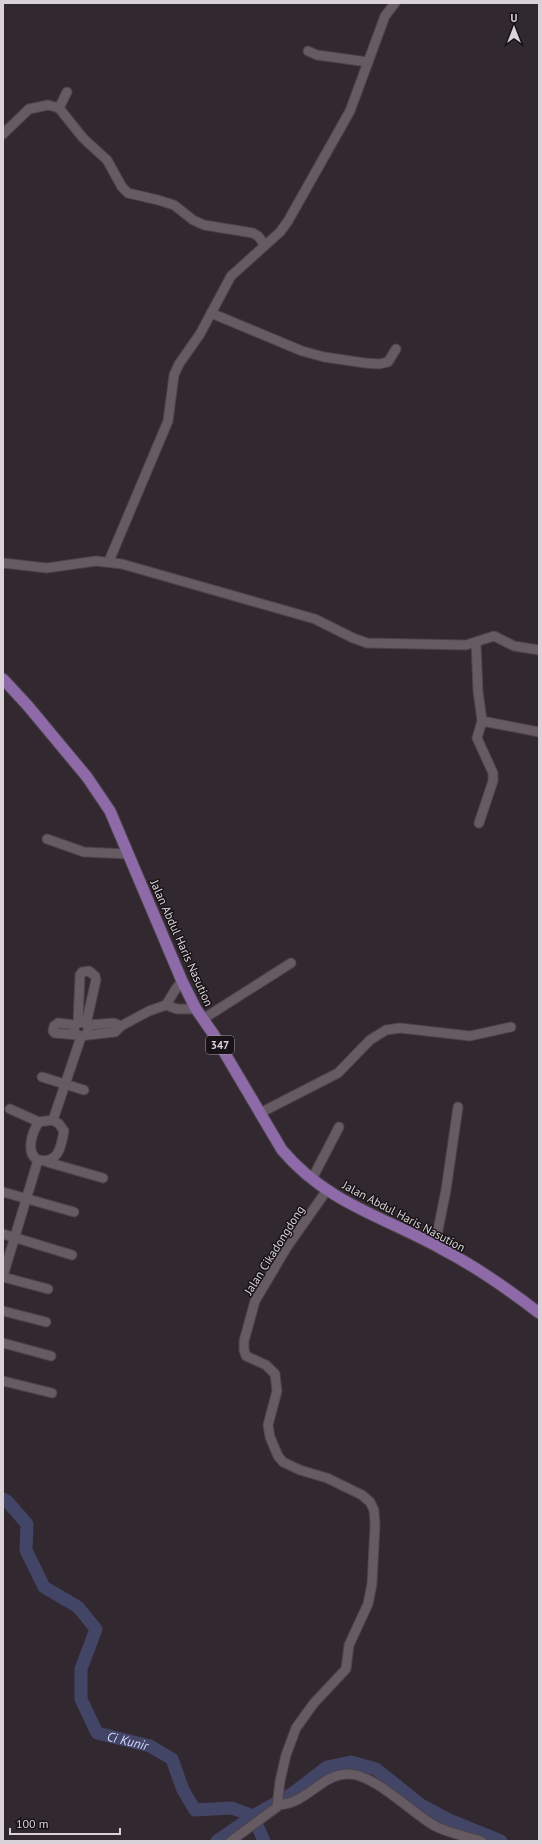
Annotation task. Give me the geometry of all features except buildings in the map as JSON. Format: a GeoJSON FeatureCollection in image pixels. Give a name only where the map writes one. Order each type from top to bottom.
{"type":"FeatureCollection","features":[{"type":"Feature","properties":{"kind":"main road","name":"Jalan Abdul Haris Nasution"},"geometry":{"type":"LineString","coordinates":[[3,679],[28,706],[87,777],[110,811],[182,981],[196,1009],[282,1150],[302,1172],[350,1205],[435,1245],[508,1290],[539,1313]]}},
{"type":"Feature","properties":{"kind":"street"},"geometry":{"type":"LineString","coordinates":[[110,561],[168,421],[176,369],[200,334],[231,276],[284,227],[292,214],[350,111],[385,16],[395,3]]}},
{"type":"Feature","properties":{"kind":"street"},"geometry":{"type":"LineString","coordinates":[[308,51],[317,56],[368,62]]}},
{"type":"Feature","properties":{"kind":"street"},"geometry":{"type":"LineString","coordinates":[[59,108],[67,92]]}},
{"type":"Feature","properties":{"kind":"street"},"geometry":{"type":"LineString","coordinates":[[3,134],[29,109],[40,108],[48,105],[59,108],[84,138],[107,160],[122,187],[128,193],[174,205],[193,220],[204,225],[253,232],[264,244]]}},
{"type":"Feature","properties":{"kind":"street"},"geometry":{"type":"LineString","coordinates":[[211,313],[302,351],[342,361],[379,364],[388,362],[396,350]]}},
{"type":"Feature","properties":{"kind":"street"},"geometry":{"type":"LineString","coordinates":[[3,563],[53,568],[83,562],[110,561],[315,618],[361,642],[466,645],[494,636],[514,646],[539,650]]}},
{"type":"Feature","properties":{"kind":"street"},"geometry":{"type":"LineString","coordinates":[[476,643],[478,691],[482,721],[477,738],[492,768],[493,781],[479,823]]}},
{"type":"Feature","properties":{"kind":"street"},"geometry":{"type":"LineString","coordinates":[[482,721],[539,732]]}},
{"type":"Feature","properties":{"kind":"street"},"geometry":{"type":"LineString","coordinates":[[47,839],[84,852],[128,854]]}},
{"type":"Feature","properties":{"kind":"street"},"geometry":{"type":"LineString","coordinates":[[203,1019],[291,963]]}},
{"type":"Feature","properties":{"kind":"street"},"geometry":{"type":"LineString","coordinates":[[53,1120],[81,1036],[88,1032],[82,1024],[80,975],[82,972],[89,971],[95,976],[96,980],[82,1024],[74,1029],[81,1036]]}},
{"type":"Feature","properties":{"kind":"street"},"geometry":{"type":"LineString","coordinates":[[166,1005],[182,981]]}},
{"type":"Feature","properties":{"kind":"street"},"geometry":{"type":"LineString","coordinates":[[121,1026],[114,1023],[58,1023],[54,1026],[53,1031],[55,1033],[81,1036],[115,1032],[121,1026],[149,1011],[166,1005],[177,1009],[196,1009]]}},
{"type":"Feature","properties":{"kind":"street"},"geometry":{"type":"LineString","coordinates":[[260,1113],[342,1071],[366,1044],[386,1030],[400,1028],[470,1036],[511,1027]]}},
{"type":"Feature","properties":{"kind":"street"},"geometry":{"type":"LineString","coordinates":[[42,1077],[84,1090]]}},
{"type":"Feature","properties":{"kind":"street"},"geometry":{"type":"LineString","coordinates":[[435,1245],[446,1190],[458,1107]]}},
{"type":"Feature","properties":{"kind":"street"},"geometry":{"type":"LineString","coordinates":[[10,1109],[39,1122],[53,1120],[62,1126],[63,1135],[55,1157],[42,1161]]}},
{"type":"Feature","properties":{"kind":"street"},"geometry":{"type":"LineString","coordinates":[[39,1122],[33,1132],[31,1151],[34,1158],[103,1178]]}},
{"type":"Feature","properties":{"kind":"street"},"geometry":{"type":"LineString","coordinates":[[312,1178],[339,1127]]}},
{"type":"Feature","properties":{"kind":"street"},"geometry":{"type":"LineString","coordinates":[[42,1161],[27,1198],[3,1276],[48,1289]]}},
{"type":"Feature","properties":{"kind":"street","name":"Jalan Cikadongdong"},"geometry":{"type":"LineString","coordinates":[[278,1803],[280,1781],[286,1755],[296,1728],[314,1703],[346,1669],[349,1645],[368,1604],[372,1584],[375,1525],[374,1510],[370,1502],[362,1495],[327,1478],[300,1470],[283,1462],[278,1456],[270,1438],[268,1425],[278,1391],[275,1374],[266,1365],[246,1356],[244,1350],[244,1341],[251,1312],[258,1295],[287,1247],[327,1190]]}},
{"type":"Feature","properties":{"kind":"street"},"geometry":{"type":"LineString","coordinates":[[3,1192],[74,1212]]}},
{"type":"Feature","properties":{"kind":"street"},"geometry":{"type":"LineString","coordinates":[[3,1234],[72,1255]]}},
{"type":"Feature","properties":{"kind":"street"},"geometry":{"type":"LineString","coordinates":[[3,1311],[46,1322]]}},
{"type":"Feature","properties":{"kind":"street"},"geometry":{"type":"LineString","coordinates":[[3,1343],[51,1356]]}},
{"type":"Feature","properties":{"kind":"street"},"geometry":{"type":"LineString","coordinates":[[3,1381],[52,1393]]}},
{"type":"Feature","properties":{"kind":"street"},"geometry":{"type":"LineString","coordinates":[[231,1841],[278,1803],[291,1804],[334,1776],[349,1774],[358,1776],[378,1786],[423,1819],[437,1827],[481,1841]]}},
{"type":"Feature","properties":{"kind":"waterway","name":"Ci Kunir"},"geometry":{"type":"LineString","coordinates":[[3,1499],[7,1501],[27,1524],[26,1550],[44,1587],[78,1607],[96,1629],[81,1669],[81,1699],[97,1733],[150,1746],[172,1759],[183,1790],[195,1810],[232,1808],[253,1816],[264,1841]]}},
{"type":"Feature","properties":{"kind":"waterway"},"geometry":{"type":"LineString","coordinates":[[217,1841],[253,1816],[292,1794],[327,1767],[351,1762],[376,1769],[421,1805],[449,1820],[501,1841]]}}]}
